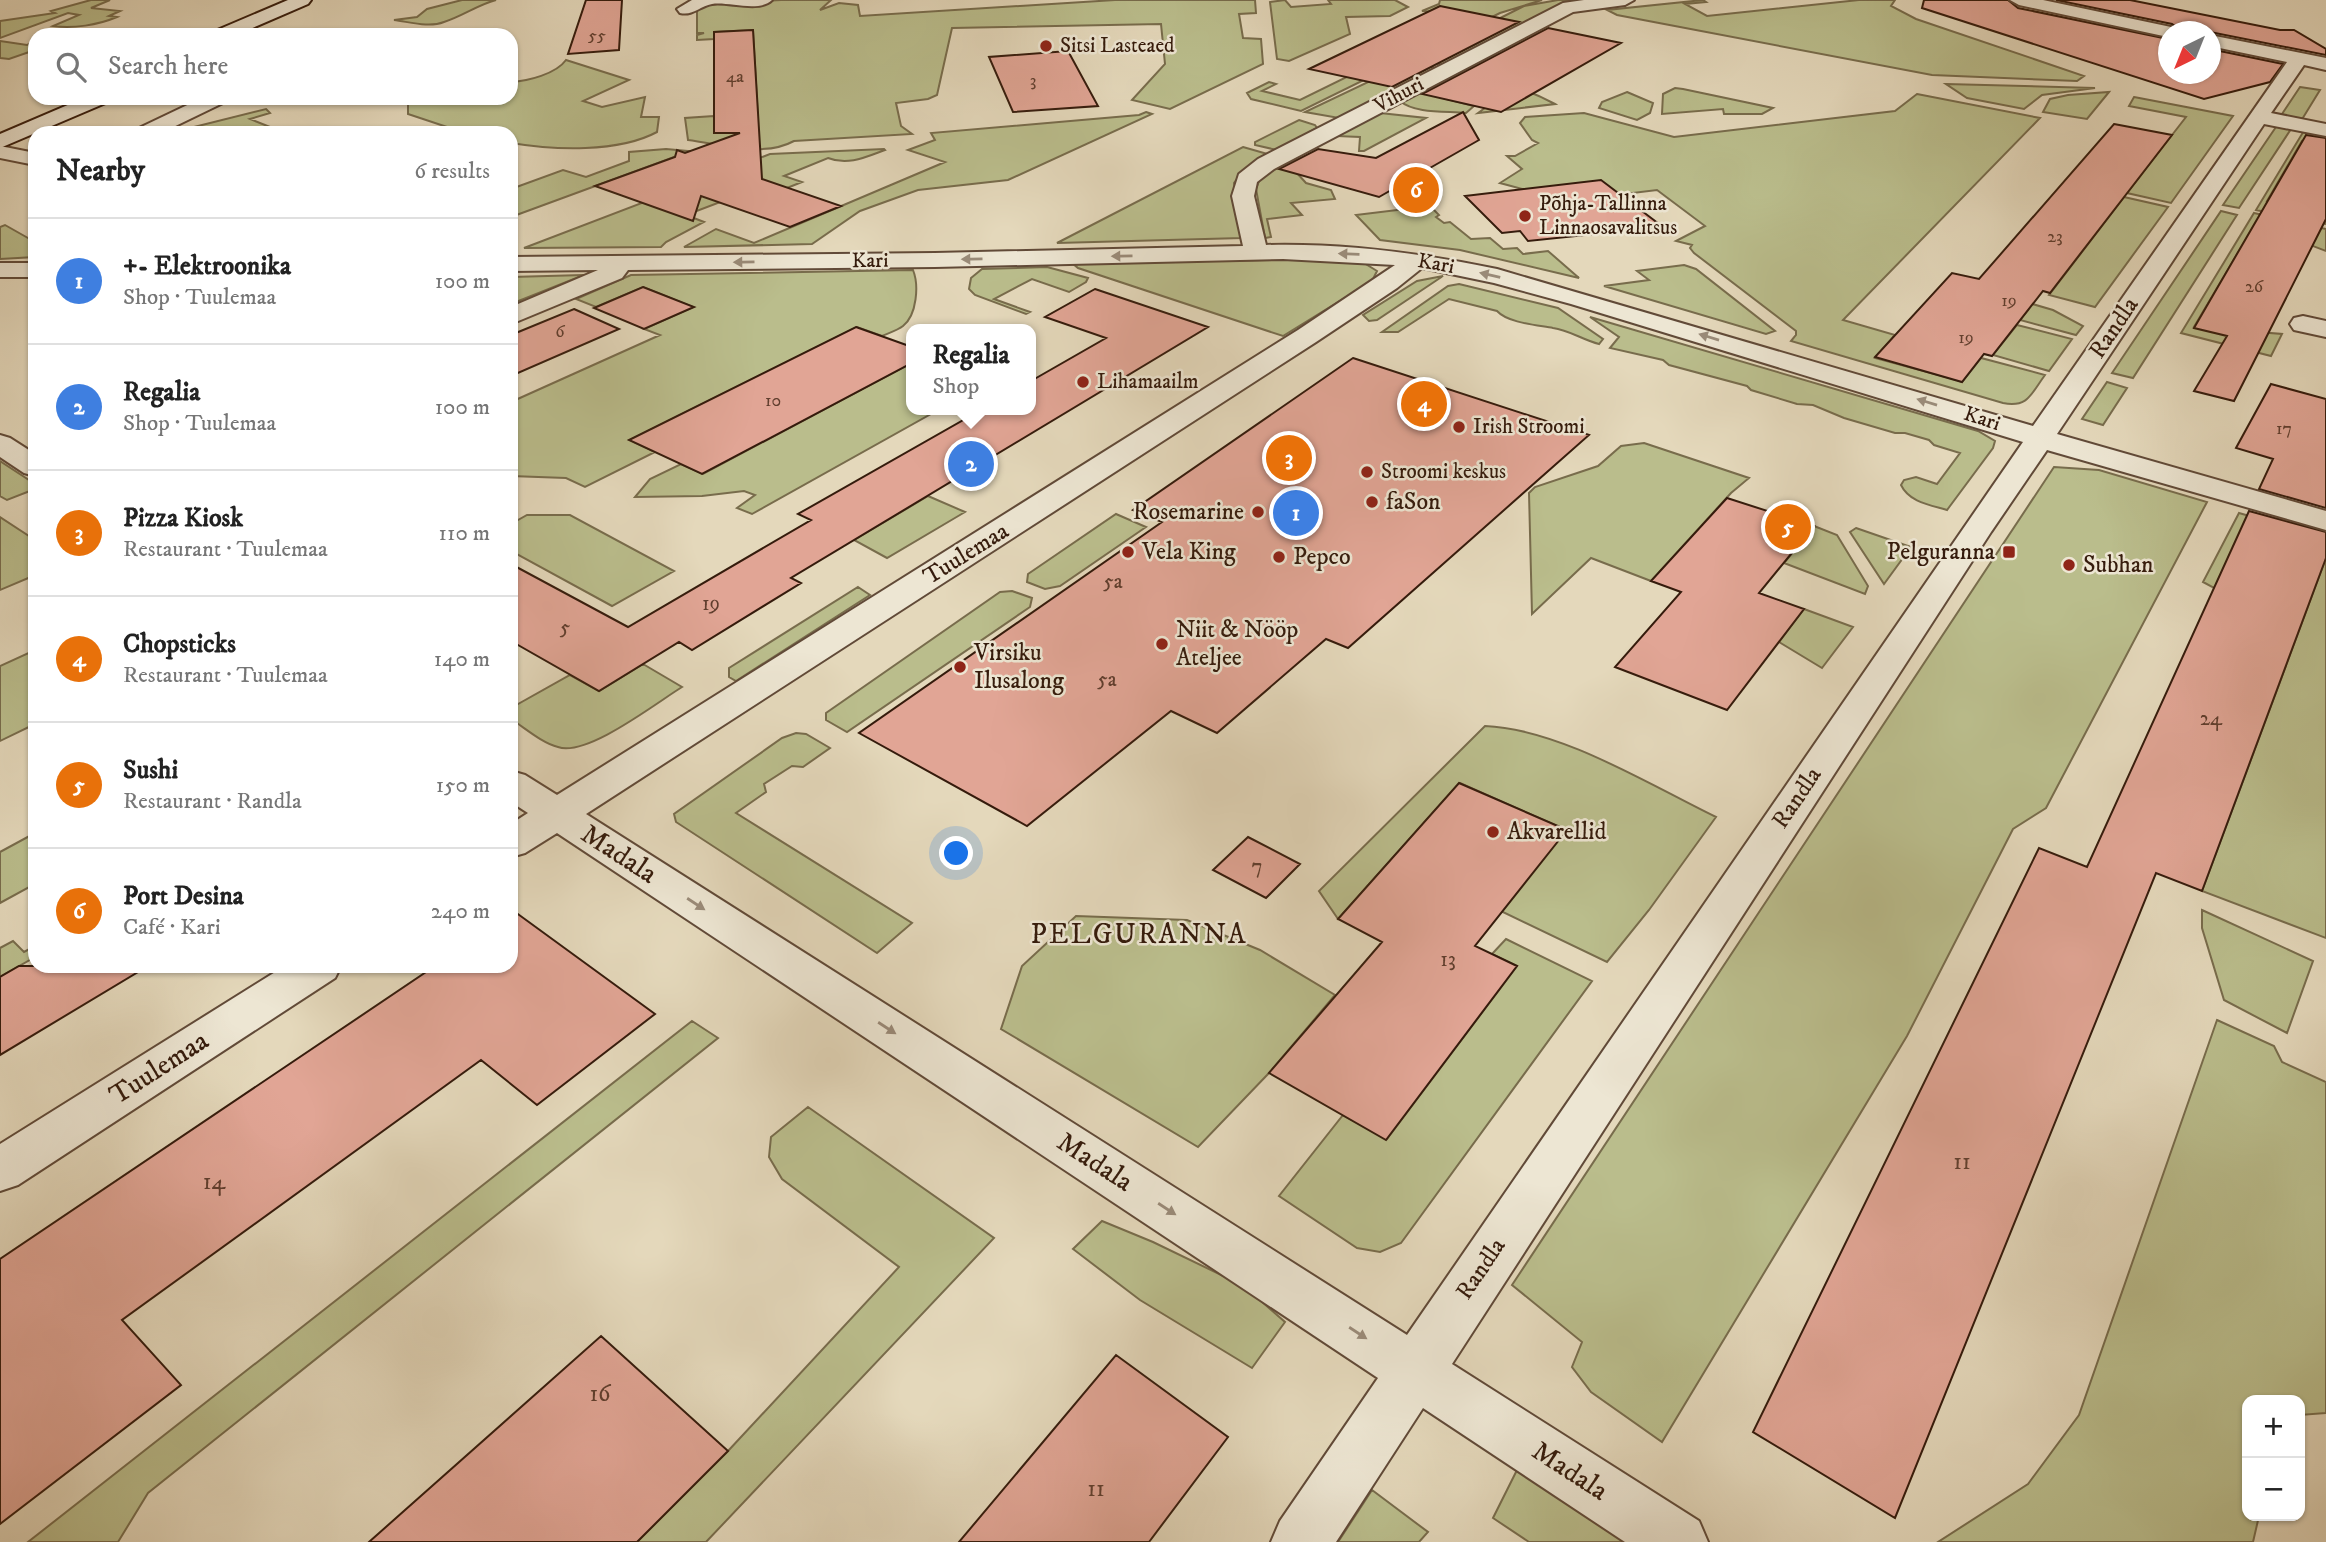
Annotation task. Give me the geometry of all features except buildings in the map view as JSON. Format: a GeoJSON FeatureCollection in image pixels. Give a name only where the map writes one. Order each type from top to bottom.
{"type":"FeatureCollection","features":[{"type":"Feature","properties":{"kind":"street"},"geometry":{"type":"LineString","coordinates":[[686,9],[706,0]]}},
{"type":"Feature","properties":{"kind":"street"},"geometry":{"type":"LineString","coordinates":[[719,0],[764,0]]}},
{"type":"Feature","properties":{"kind":"street","name":"Vihuri"},"geometry":{"type":"LineString","coordinates":[[1256,252],[1243,196],[1247,180],[1266,164],[1569,7],[1625,0]]}},
{"type":"Feature","properties":{"kind":"street"},"geometry":{"type":"LineString","coordinates":[[2019,0],[2158,29]]}},
{"type":"Feature","properties":{"kind":"street"},"geometry":{"type":"LineString","coordinates":[[240,28],[309,2]]}},
{"type":"Feature","properties":{"kind":"street"},"geometry":{"type":"LineString","coordinates":[[260,28],[309,2]]}},
{"type":"Feature","properties":{"kind":"street"},"geometry":{"type":"LineString","coordinates":[[2221,42],[2326,64]]}},
{"type":"Feature","properties":{"kind":"street","name":"Randla"},"geometry":{"type":"LineString","coordinates":[[1301,1542],[2039,438],[2299,58]]}},
{"type":"Feature","properties":{"kind":"street"},"geometry":{"type":"LineString","coordinates":[[0,129],[57,105]]}},
{"type":"Feature","properties":{"kind":"street"},"geometry":{"type":"LineString","coordinates":[[37,126],[85,105]]}},
{"type":"Feature","properties":{"kind":"street"},"geometry":{"type":"LineString","coordinates":[[159,126],[203,105]]}},
{"type":"Feature","properties":{"kind":"street"},"geometry":{"type":"LineString","coordinates":[[2259,117],[2326,130]]}},
{"type":"Feature","properties":{"kind":"street"},"geometry":{"type":"LineString","coordinates":[[0,142],[28,130]]}},
{"type":"Feature","properties":{"kind":"street"},"geometry":{"type":"LineString","coordinates":[[0,152],[28,158]]}},
{"type":"Feature","properties":{"kind":"street","name":"Kari"},"geometry":{"type":"LineString","coordinates":[[518,264],[935,260],[1256,252],[1360,254],[1417,260],[1497,276],[1580,299],[2039,438],[2326,521]]}},
{"type":"Feature","properties":{"kind":"street","name":"Tuulemaa"},"geometry":{"type":"LineString","coordinates":[[518,838],[1307,336],[1388,283],[1417,260]]}},
{"type":"Feature","properties":{"kind":"street"},"geometry":{"type":"LineString","coordinates":[[518,313],[613,273],[621,264]]}},
{"type":"Feature","properties":{"kind":"street"},"geometry":{"type":"LineString","coordinates":[[0,270],[28,270]]}},
{"type":"Feature","properties":{"kind":"street"},"geometry":{"type":"LineString","coordinates":[[0,444],[28,462]]}},
{"type":"Feature","properties":{"kind":"street","name":"Madala"},"geometry":{"type":"LineString","coordinates":[[518,789],[1678,1542]]}},
{"type":"Feature","properties":{"kind":"street","name":"Tuulemaa"},"geometry":{"type":"LineString","coordinates":[[0,1170],[308,973]]}},
{"type":"Feature","properties":{"kind":"green space"},"geometry":{"type":"Polygon","coordinates":[[[91,0],[110,0],[91,8],[120,11],[109,16],[117,17],[85,26],[53,26],[79,15],[68,13],[0,38],[0,21],[55,13],[51,11],[91,0]]]}},
{"type":"Feature","properties":{"kind":"green space"},"geometry":{"type":"Polygon","coordinates":[[[462,0],[496,0],[438,24],[394,20],[417,17],[427,9],[462,0]]]}},
{"type":"Feature","properties":{"kind":"green space"},"geometry":{"type":"Polygon","coordinates":[[[831,0],[820,10],[839,3],[858,5],[860,16],[1115,0],[1255,0],[1256,13],[1239,14],[1243,38],[1261,39],[1263,64],[1170,109],[1132,100],[1165,64],[1161,24],[952,28],[937,95],[928,99],[896,103],[901,126],[912,134],[794,141],[769,149],[728,147],[688,140],[685,118],[714,116],[758,119],[753,30],[715,32],[714,39],[697,40],[697,35],[704,33],[697,33],[697,10],[706,4],[831,0]]]}},
{"type":"Feature","properties":{"kind":"green space"},"geometry":{"type":"Polygon","coordinates":[[[1285,0],[1291,7],[1331,4],[1328,0],[1395,0],[1408,7],[1390,16],[1346,17],[1350,34],[1289,61],[1277,59],[1270,2],[1285,0]]]}},
{"type":"Feature","properties":{"kind":"green space"},"geometry":{"type":"Polygon","coordinates":[[[1440,0],[1542,0],[1500,13],[1301,111],[1251,99],[1247,93],[1269,82],[1276,84],[1262,91],[1300,100],[1475,14],[1422,11],[1439,4],[1440,0]]]}},
{"type":"Feature","properties":{"kind":"green space"},"geometry":{"type":"Polygon","coordinates":[[[1575,0],[1565,2],[1443,65],[1419,59],[1524,6],[1575,0]]]}},
{"type":"Feature","properties":{"kind":"green space"},"geometry":{"type":"Polygon","coordinates":[[[1703,0],[1706,2],[1685,4],[1707,16],[1859,0],[1895,0],[1891,6],[1916,19],[2084,76],[2077,81],[1932,75],[1617,15],[1607,10],[1703,0]]]}},
{"type":"Feature","properties":{"kind":"green space"},"geometry":{"type":"Polygon","coordinates":[[[0,41],[28,45],[28,52],[9,59],[0,58],[0,41]]]}},
{"type":"Feature","properties":{"kind":"green space"},"geometry":{"type":"Polygon","coordinates":[[[566,60],[629,80],[583,101],[602,107],[645,97],[641,117],[659,117],[657,132],[624,144],[605,147],[546,147],[518,144],[518,126],[444,126],[408,114],[408,105],[518,105],[518,81],[541,76],[566,60]]]}},
{"type":"Feature","properties":{"kind":"green space"},"geometry":{"type":"Polygon","coordinates":[[[1410,62],[1436,68],[1339,118],[1305,112],[1410,62]]]}},
{"type":"Feature","properties":{"kind":"green space"},"geometry":{"type":"Polygon","coordinates":[[[1454,71],[1494,80],[1555,104],[1478,113],[1489,105],[1428,90],[1441,83],[1442,77],[1454,71]]]}},
{"type":"Feature","properties":{"kind":"green space"},"geometry":{"type":"Polygon","coordinates":[[[1946,84],[2095,88],[2042,95],[2024,109],[1967,98],[1946,84]]]}},
{"type":"Feature","properties":{"kind":"green space"},"geometry":{"type":"Polygon","coordinates":[[[2300,87],[2320,90],[2301,121],[2280,117],[2300,87]]]}},
{"type":"Feature","properties":{"kind":"green space"},"geometry":{"type":"Polygon","coordinates":[[[1675,88],[1773,108],[1762,114],[1724,114],[1723,109],[1662,114],[1663,94],[1675,88]]]}},
{"type":"Feature","properties":{"kind":"green space"},"geometry":{"type":"Polygon","coordinates":[[[1627,92],[1653,103],[1650,113],[1637,120],[1599,108],[1602,102],[1627,92]]]}},
{"type":"Feature","properties":{"kind":"green space"},"geometry":{"type":"Polygon","coordinates":[[[2109,92],[2087,119],[2043,112],[2050,99],[2109,92]]]}},
{"type":"Feature","properties":{"kind":"green space"},"geometry":{"type":"Polygon","coordinates":[[[1423,93],[1474,106],[1466,113],[1441,112],[1414,108],[1400,101],[1405,97],[1423,93]]]}},
{"type":"Feature","properties":{"kind":"green space"},"geometry":{"type":"Polygon","coordinates":[[[1917,94],[2040,118],[1843,320],[1895,335],[1875,358],[1962,382],[1981,358],[2045,375],[2024,401],[2003,403],[1791,341],[1796,331],[1694,253],[1690,248],[1692,245],[1676,241],[1705,226],[1657,190],[1567,201],[1500,183],[1522,169],[1507,156],[1515,156],[1538,143],[1532,140],[1520,123],[1525,117],[1584,113],[1674,137],[1895,111],[1917,94]]]}},
{"type":"Feature","properties":{"kind":"green space"},"geometry":{"type":"Polygon","coordinates":[[[2134,97],[2233,116],[2171,203],[2127,193],[2186,117],[2129,106],[2134,97]]]}},
{"type":"Feature","properties":{"kind":"green space"},"geometry":{"type":"Polygon","coordinates":[[[266,109],[270,113],[250,119],[268,126],[198,126],[266,109]]]}},
{"type":"Feature","properties":{"kind":"green space"},"geometry":{"type":"Polygon","coordinates":[[[1146,112],[1152,114],[1008,180],[918,190],[860,211],[812,244],[684,247],[716,229],[754,243],[945,162],[908,150],[935,140],[931,133],[1139,115],[1146,112]]]}},
{"type":"Feature","properties":{"kind":"green space"},"geometry":{"type":"Polygon","coordinates":[[[1380,113],[1426,118],[1364,151],[1359,151],[1360,137],[1335,136],[1380,113]]]}},
{"type":"Feature","properties":{"kind":"green space"},"geometry":{"type":"Polygon","coordinates":[[[1299,120],[1317,128],[1277,150],[1255,145],[1255,142],[1299,120]]]}},
{"type":"Feature","properties":{"kind":"green space"},"geometry":{"type":"Polygon","coordinates":[[[2278,124],[2293,126],[2239,208],[2223,205],[2278,124]]]}},
{"type":"Feature","properties":{"kind":"green space"},"geometry":{"type":"Polygon","coordinates":[[[2305,129],[2326,133],[2326,146],[2302,141],[2267,201],[2326,214],[2326,224],[2256,210],[2305,129]]]}},
{"type":"Feature","properties":{"kind":"green space"},"geometry":{"type":"Polygon","coordinates":[[[1243,147],[1271,155],[1244,170],[1234,183],[1242,238],[1057,243],[1243,147]]]}},
{"type":"Feature","properties":{"kind":"green space"},"geometry":{"type":"Polygon","coordinates":[[[666,149],[699,152],[685,153],[518,214],[518,186],[563,170],[586,177],[629,161],[629,152],[666,149]]]}},
{"type":"Feature","properties":{"kind":"green space"},"geometry":{"type":"Polygon","coordinates":[[[884,149],[857,160],[828,158],[784,176],[802,182],[782,190],[765,185],[686,215],[704,222],[661,247],[524,248],[770,154],[884,149]]]}},
{"type":"Feature","properties":{"kind":"green space"},"geometry":{"type":"Polygon","coordinates":[[[1286,161],[1306,183],[1331,190],[1335,199],[1291,203],[1302,215],[1267,219],[1271,237],[1265,238],[1256,189],[1261,176],[1286,161]]]}},
{"type":"Feature","properties":{"kind":"green space"},"geometry":{"type":"Polygon","coordinates":[[[2124,197],[2168,207],[2095,307],[2049,295],[2124,197]]]}},
{"type":"Feature","properties":{"kind":"green space"},"geometry":{"type":"Polygon","coordinates":[[[1430,206],[1439,215],[1436,217],[1444,223],[1450,222],[1471,239],[1490,238],[1503,249],[1517,248],[1523,254],[1548,251],[1579,278],[1460,250],[1380,240],[1356,215],[1430,206]]]}},
{"type":"Feature","properties":{"kind":"green space"},"geometry":{"type":"Polygon","coordinates":[[[2221,211],[2237,215],[2133,378],[2112,373],[2221,211]]]}},
{"type":"Feature","properties":{"kind":"green space"},"geometry":{"type":"Polygon","coordinates":[[[2254,213],[2326,229],[2326,251],[2255,224],[2194,327],[2282,334],[2271,356],[2181,333],[2254,213]]]}},
{"type":"Feature","properties":{"kind":"green space"},"geometry":{"type":"Polygon","coordinates":[[[5,225],[28,238],[28,257],[0,259],[0,227],[5,225]]]}},
{"type":"Feature","properties":{"kind":"green space"},"geometry":{"type":"Polygon","coordinates":[[[1340,259],[1364,263],[1377,271],[1372,281],[1283,336],[1078,268],[1072,263],[1340,259]]]}},
{"type":"Feature","properties":{"kind":"green space"},"geometry":{"type":"Polygon","coordinates":[[[1684,265],[1696,269],[1775,331],[1766,334],[1604,286],[1649,280],[1637,271],[1684,265]]]}},
{"type":"Feature","properties":{"kind":"green space"},"geometry":{"type":"Polygon","coordinates":[[[1047,267],[1088,278],[1069,292],[1032,279],[994,299],[1030,312],[1026,314],[975,295],[969,289],[971,278],[982,269],[1047,267]]]}},
{"type":"Feature","properties":{"kind":"green space"},"geometry":{"type":"Polygon","coordinates":[[[913,270],[916,291],[911,315],[899,329],[882,336],[857,327],[630,440],[655,452],[585,487],[566,478],[518,476],[518,399],[660,335],[644,329],[693,307],[643,287],[596,307],[576,299],[631,275],[913,270]]]}},
{"type":"Feature","properties":{"kind":"green space"},"geometry":{"type":"Polygon","coordinates":[[[584,275],[518,301],[518,277],[584,275]]]}},
{"type":"Feature","properties":{"kind":"green space"},"geometry":{"type":"Polygon","coordinates":[[[1443,276],[1377,320],[1369,321],[1363,315],[1417,281],[1443,276]]]}},
{"type":"Feature","properties":{"kind":"green space"},"geometry":{"type":"Polygon","coordinates":[[[1459,284],[1558,308],[1603,339],[1599,344],[1565,331],[1515,321],[1497,311],[1449,299],[1398,332],[1382,332],[1448,286],[1459,284]]]}},
{"type":"Feature","properties":{"kind":"green space"},"geometry":{"type":"Polygon","coordinates":[[[2022,301],[2053,310],[2083,326],[2076,335],[2020,320],[2028,310],[2017,307],[2022,301]]]}},
{"type":"Feature","properties":{"kind":"green space"},"geometry":{"type":"Polygon","coordinates":[[[1590,317],[1978,431],[1995,441],[1993,448],[1947,510],[1927,504],[1905,491],[1901,485],[1904,480],[1916,477],[1937,484],[1960,453],[1934,445],[1929,440],[1844,418],[1813,405],[1797,404],[1751,390],[1747,386],[1669,365],[1663,360],[1610,348],[1619,337],[1590,317]]]}},
{"type":"Feature","properties":{"kind":"green space"},"geometry":{"type":"Polygon","coordinates":[[[2017,325],[2072,339],[2049,371],[1993,355],[2017,325]]]}},
{"type":"Feature","properties":{"kind":"green space"},"geometry":{"type":"Polygon","coordinates":[[[906,366],[906,415],[929,415],[752,514],[737,508],[755,495],[744,491],[702,496],[635,497],[650,479],[681,464],[703,474],[906,366]]]}},
{"type":"Feature","properties":{"kind":"green space"},"geometry":{"type":"Polygon","coordinates":[[[2107,382],[2127,388],[2103,425],[2082,419],[2107,382]]]}},
{"type":"Feature","properties":{"kind":"green space"},"geometry":{"type":"Polygon","coordinates":[[[1644,443],[1749,478],[1731,493],[1651,581],[1591,558],[1532,614],[1529,493],[1535,487],[1598,466],[1621,446],[1644,443]]]}},
{"type":"Feature","properties":{"kind":"green space"},"geometry":{"type":"Polygon","coordinates":[[[0,461],[28,479],[28,492],[7,500],[0,496],[0,461]]]}},
{"type":"Feature","properties":{"kind":"green space"},"geometry":{"type":"Polygon","coordinates":[[[2054,467],[2099,470],[2207,502],[2046,808],[2013,829],[1907,1036],[1662,1442],[1591,1392],[1572,1367],[1582,1342],[1512,1285],[2054,467]]]}},
{"type":"Feature","properties":{"kind":"green space"},"geometry":{"type":"Polygon","coordinates":[[[928,496],[965,512],[887,558],[854,540],[928,496]]]}},
{"type":"Feature","properties":{"kind":"green space"},"geometry":{"type":"Polygon","coordinates":[[[2239,513],[2326,538],[2214,588],[2203,582],[2239,513]]]}},
{"type":"Feature","properties":{"kind":"green space"},"geometry":{"type":"Polygon","coordinates":[[[1116,514],[1146,527],[1060,586],[1045,589],[1027,582],[1028,574],[1116,514]]]}},
{"type":"Feature","properties":{"kind":"green space"},"geometry":{"type":"Polygon","coordinates":[[[527,515],[570,515],[674,571],[612,606],[518,555],[518,520],[527,515]]]}},
{"type":"Feature","properties":{"kind":"green space"},"geometry":{"type":"Polygon","coordinates":[[[0,517],[28,535],[28,578],[0,590],[0,517]]]}},
{"type":"Feature","properties":{"kind":"green space"},"geometry":{"type":"Polygon","coordinates":[[[1814,526],[1837,535],[1868,586],[1865,594],[1784,563],[1814,526]]]}},
{"type":"Feature","properties":{"kind":"green space"},"geometry":{"type":"Polygon","coordinates":[[[1856,528],[1911,547],[1884,584],[1850,532],[1856,528]]]}},
{"type":"Feature","properties":{"kind":"green space"},"geometry":{"type":"Polygon","coordinates":[[[2326,558],[2326,938],[2202,891],[2326,558]]]}},
{"type":"Feature","properties":{"kind":"green space"},"geometry":{"type":"Polygon","coordinates":[[[858,587],[870,595],[736,681],[729,677],[729,668],[858,587]]]}},
{"type":"Feature","properties":{"kind":"green space"},"geometry":{"type":"Polygon","coordinates":[[[1012,591],[1032,598],[1030,607],[847,732],[826,720],[826,713],[1000,592],[1012,591]]]}},
{"type":"Feature","properties":{"kind":"green space"},"geometry":{"type":"Polygon","coordinates":[[[1804,609],[1853,627],[1822,668],[1779,642],[1804,609]]]}},
{"type":"Feature","properties":{"kind":"green space"},"geometry":{"type":"Polygon","coordinates":[[[28,653],[28,727],[0,741],[0,666],[28,653]]]}},
{"type":"Feature","properties":{"kind":"green space"},"geometry":{"type":"Polygon","coordinates":[[[643,664],[682,687],[603,737],[571,748],[552,745],[518,724],[518,704],[570,675],[599,691],[643,664]]]}},
{"type":"Feature","properties":{"kind":"green space"},"geometry":{"type":"Polygon","coordinates":[[[1485,726],[1514,729],[1573,747],[1633,774],[1716,817],[1649,910],[1607,962],[1480,901],[1566,830],[1460,783],[1338,919],[1319,891],[1485,726]]]}},
{"type":"Feature","properties":{"kind":"green space"},"geometry":{"type":"Polygon","coordinates":[[[796,733],[806,734],[830,748],[803,767],[792,766],[764,784],[766,792],[736,813],[912,923],[877,953],[676,822],[674,814],[782,738],[796,733]]]}},
{"type":"Feature","properties":{"kind":"green space"},"geometry":{"type":"Polygon","coordinates":[[[28,837],[28,888],[0,903],[0,852],[28,837]]]}},
{"type":"Feature","properties":{"kind":"green space"},"geometry":{"type":"Polygon","coordinates":[[[2202,910],[2313,961],[2287,1033],[2224,1000],[2202,928],[2202,910]]]}},
{"type":"Feature","properties":{"kind":"green space"},"geometry":{"type":"Polygon","coordinates":[[[1076,916],[1187,920],[1260,950],[1335,995],[1269,1073],[1198,1147],[1001,1029],[1022,966],[1076,916]]]}},
{"type":"Feature","properties":{"kind":"green space"},"geometry":{"type":"Polygon","coordinates":[[[1506,939],[1592,981],[1401,1243],[1380,1252],[1357,1248],[1279,1196],[1343,1115],[1387,1139],[1517,966],[1492,954],[1506,939]]]}},
{"type":"Feature","properties":{"kind":"green space"},"geometry":{"type":"Polygon","coordinates":[[[13,941],[24,952],[28,950],[28,961],[0,977],[0,948],[13,941]]]}},
{"type":"Feature","properties":{"kind":"green space"},"geometry":{"type":"Polygon","coordinates":[[[2217,1020],[2274,1046],[2282,1062],[2326,1082],[2326,1413],[2305,1415],[2305,1395],[2242,1395],[2242,1521],[2258,1521],[2253,1542],[1938,1542],[2028,1484],[2079,1415],[2217,1020]]]}},
{"type":"Feature","properties":{"kind":"green space"},"geometry":{"type":"Polygon","coordinates":[[[692,1021],[718,1038],[148,1493],[118,1542],[28,1542],[692,1021]]]}},
{"type":"Feature","properties":{"kind":"green space"},"geometry":{"type":"Polygon","coordinates":[[[808,1107],[994,1238],[706,1542],[637,1542],[728,1451],[899,1267],[782,1179],[769,1157],[771,1137],[808,1107]]]}},
{"type":"Feature","properties":{"kind":"green space"},"geometry":{"type":"Polygon","coordinates":[[[1102,1221],[1153,1242],[1244,1286],[1285,1322],[1252,1368],[1140,1300],[1073,1249],[1102,1221]]]}},
{"type":"Feature","properties":{"kind":"green space"},"geometry":{"type":"Polygon","coordinates":[[[1517,1470],[1626,1542],[1529,1542],[1493,1518],[1517,1470]]]}},
{"type":"Feature","properties":{"kind":"green space"},"geometry":{"type":"Polygon","coordinates":[[[1372,1490],[1428,1532],[1419,1542],[1338,1542],[1372,1490]]]}},
{"type":"Feature","properties":{"kind":"place","name":"Sitsi Lasteaed"},"geometry":{"type":"Point","coordinates":[1046,46]}},
{"type":"Feature","properties":{"kind":"place","name":"Port Desina"},"geometry":{"type":"Point","coordinates":[1416,190]}},
{"type":"Feature","properties":{"kind":"place","name":"Põhja-Tallinna Linnaosavalitsus"},"geometry":{"type":"Point","coordinates":[1525,216]}},
{"type":"Feature","properties":{"kind":"place","name":"Lihamaailm"},"geometry":{"type":"Point","coordinates":[1083,382]}},
{"type":"Feature","properties":{"kind":"place","name":"Chopsticks"},"geometry":{"type":"Point","coordinates":[1424,404]}},
{"type":"Feature","properties":{"kind":"place","name":"Irish Stroomi"},"geometry":{"type":"Point","coordinates":[1459,427]}},
{"type":"Feature","properties":{"kind":"place","name":"Pizza Kiosk"},"geometry":{"type":"Point","coordinates":[1289,458]}},
{"type":"Feature","properties":{"kind":"place","name":"Regalia"},"geometry":{"type":"Point","coordinates":[971,464]}},
{"type":"Feature","properties":{"kind":"place","name":"Stroomi keskus"},"geometry":{"type":"Point","coordinates":[1367,472]}},
{"type":"Feature","properties":{"kind":"place","name":"faSon"},"geometry":{"type":"Point","coordinates":[1372,502]}},
{"type":"Feature","properties":{"kind":"place","name":"Rosemarine"},"geometry":{"type":"Point","coordinates":[1258,512]}},
{"type":"Feature","properties":{"kind":"place","name":"+- Elektroonika"},"geometry":{"type":"Point","coordinates":[1296,513]}},
{"type":"Feature","properties":{"kind":"place","name":"Sushi"},"geometry":{"type":"Point","coordinates":[1788,527]}},
{"type":"Feature","properties":{"kind":"place","name":"Vela King"},"geometry":{"type":"Point","coordinates":[1128,552]}},
{"type":"Feature","properties":{"kind":"place","name":"Pelguranna"},"geometry":{"type":"Point","coordinates":[2009,552]}},
{"type":"Feature","properties":{"kind":"place","name":"Pepco"},"geometry":{"type":"Point","coordinates":[1279,557]}},
{"type":"Feature","properties":{"kind":"place","name":"Subhan"},"geometry":{"type":"Point","coordinates":[2069,565]}},
{"type":"Feature","properties":{"kind":"place","name":"Niit & Nööp Ateljee"},"geometry":{"type":"Point","coordinates":[1162,644]}},
{"type":"Feature","properties":{"kind":"place","name":"Virsiku Ilusalong"},"geometry":{"type":"Point","coordinates":[960,667]}},
{"type":"Feature","properties":{"kind":"place","name":"Akvarellid"},"geometry":{"type":"Point","coordinates":[1493,832]}},
{"type":"Feature","properties":{"kind":"district","name":"PELGURANNA"},"geometry":{"type":"Point","coordinates":[1139,934]}}]}
